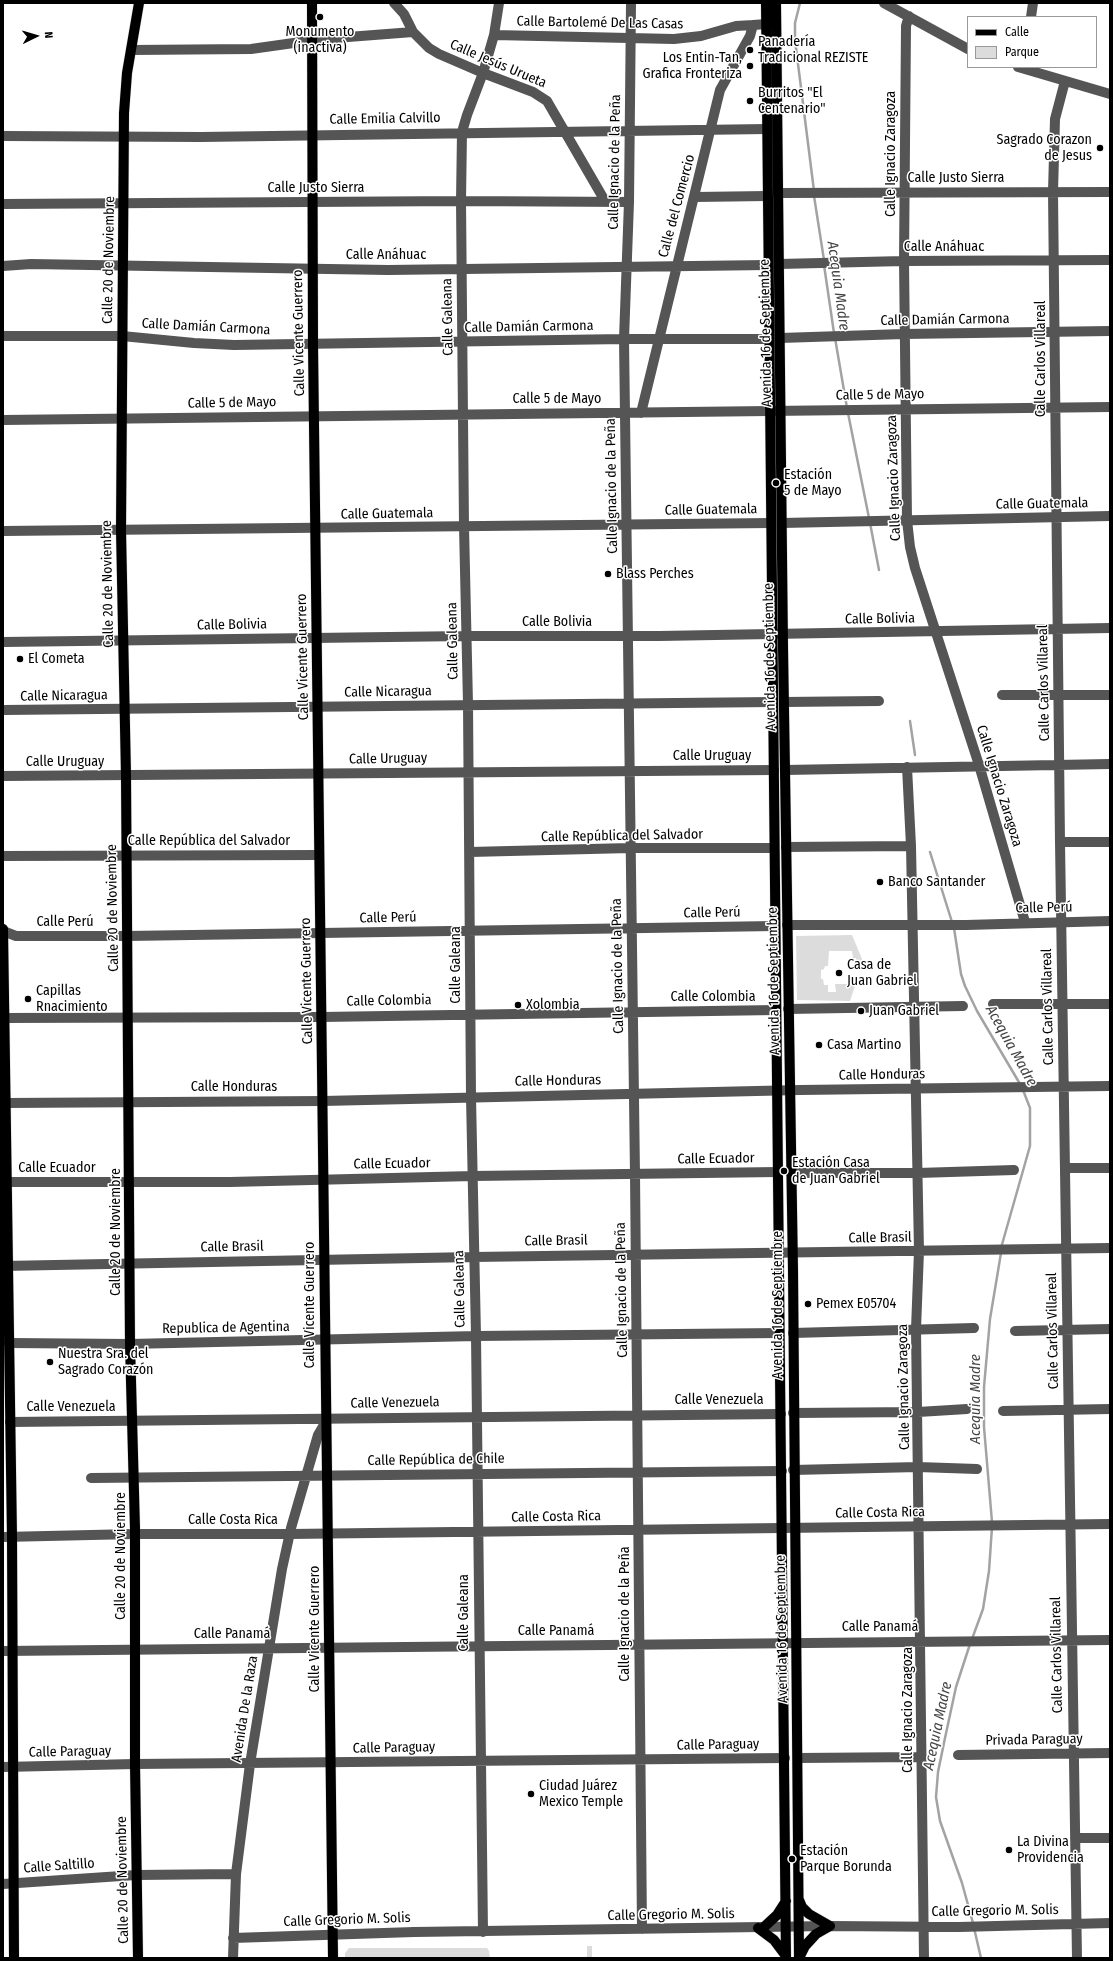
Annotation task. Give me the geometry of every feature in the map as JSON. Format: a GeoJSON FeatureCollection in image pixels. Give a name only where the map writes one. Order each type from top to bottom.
{"type":"FeatureCollection","features":[{"type":"Feature","properties":{"kind":"main road","name":"Calle 20 de Noviembre"},"geometry":{"type":"LineString","coordinates":[[138,1958],[135,1764],[135,1477],[130,1344],[126,776],[121,530],[124,136],[126,88],[139,3]]}},
{"type":"Feature","properties":{"kind":"main road","name":"Calle Vicente Guerrero"},"geometry":{"type":"LineString","coordinates":[[312,3],[312,268],[323,1101],[325,1421],[331,1763],[332,1958]]}},
{"type":"Feature","properties":{"kind":"main road","name":"Avenida 16 de Septiembre"},"geometry":{"type":"LineString","coordinates":[[766,3],[786,1957]]}},
{"type":"Feature","properties":{"kind":"main road","name":"Avenida 16 de Septiembre"},"geometry":{"type":"LineString","coordinates":[[776,3],[793,1333],[793,1470],[798,1758],[799,1958]]}},
{"type":"Feature","properties":{"kind":"main road"},"geometry":{"type":"LineString","coordinates":[[3,930],[6,1103],[5,1141],[7,1182],[6,1266],[9,1343],[6,1401],[10,1422],[7,1651],[8,1767],[14,1883],[14,1958]]}},
{"type":"Feature","properties":{"kind":"main road"},"geometry":{"type":"LineString","coordinates":[[798,1897],[802,1907],[809,1914],[830,1926]]}},
{"type":"Feature","properties":{"kind":"main road"},"geometry":{"type":"LineString","coordinates":[[786,1901],[777,1915],[760,1928],[774,1940],[786,1957]]}},
{"type":"Feature","properties":{"kind":"main road"},"geometry":{"type":"LineString","coordinates":[[799,1958],[812,1938],[830,1926]]}},
{"type":"Feature","properties":{"kind":"street","name":"Calle Jesús Urueta"},"geometry":{"type":"LineString","coordinates":[[394,3],[404,14],[413,32],[429,48],[439,54],[483,73],[540,95],[547,101],[605,201]]}},
{"type":"Feature","properties":{"kind":"street","name":"Calle Galeana"},"geometry":{"type":"LineString","coordinates":[[483,1932],[478,1646],[476,1336],[473,1256],[470,852],[464,526],[461,201],[462,132],[483,73],[494,35],[499,3]]}},
{"type":"Feature","properties":{"kind":"street","name":"Calle Ignacio de la Peña"},"geometry":{"type":"LineString","coordinates":[[631,3],[629,202],[624,339],[630,702],[630,848],[637,1334],[642,1929]]}},
{"type":"Feature","properties":{"kind":"street"},"geometry":{"type":"LineString","coordinates":[[884,3],[967,48]]}},
{"type":"Feature","properties":{"kind":"street"},"geometry":{"type":"LineString","coordinates":[[1032,16],[1033,3]]}},
{"type":"Feature","properties":{"kind":"street","name":"Calle Ignacio Zaragoza"},"geometry":{"type":"LineString","coordinates":[[908,16],[906,26],[904,261],[907,520],[915,568],[980,765],[1025,922]]}},
{"type":"Feature","properties":{"kind":"street"},"geometry":{"type":"LineString","coordinates":[[753,25],[767,24]]}},
{"type":"Feature","properties":{"kind":"street","name":"Calle Bartolemé De Las Casas"},"geometry":{"type":"LineString","coordinates":[[494,35],[674,39],[690,38],[736,26],[753,25]]}},
{"type":"Feature","properties":{"kind":"street","name":"Calle del Comercio"},"geometry":{"type":"LineString","coordinates":[[641,413],[720,90],[750,36],[753,25]]}},
{"type":"Feature","properties":{"kind":"street"},"geometry":{"type":"LineString","coordinates":[[131,50],[242,49],[413,32]]}},
{"type":"Feature","properties":{"kind":"street"},"geometry":{"type":"LineString","coordinates":[[1024,68],[1110,94]]}},
{"type":"Feature","properties":{"kind":"street","name":"Calle Carlos Villareal"},"geometry":{"type":"LineString","coordinates":[[1065,81],[1055,119],[1055,407],[1071,1640],[1077,1958]]}},
{"type":"Feature","properties":{"kind":"street","name":"Calle Emilia Calvillo"},"geometry":{"type":"LineString","coordinates":[[3,136],[201,137],[312,134],[767,129]]}},
{"type":"Feature","properties":{"kind":"street","name":"Calle Justo Sierra"},"geometry":{"type":"LineString","coordinates":[[778,193],[1110,192]]}},
{"type":"Feature","properties":{"kind":"street"},"geometry":{"type":"LineString","coordinates":[[695,197],[767,196]]}},
{"type":"Feature","properties":{"kind":"street","name":"Calle Justo Sierra"},"geometry":{"type":"LineString","coordinates":[[3,204],[124,202],[629,202]]}},
{"type":"Feature","properties":{"kind":"street","name":"Calle Anáhuac"},"geometry":{"type":"LineString","coordinates":[[779,264],[904,261],[1110,260]]}},
{"type":"Feature","properties":{"kind":"street","name":"Calle Anáhuac"},"geometry":{"type":"LineString","coordinates":[[3,266],[31,264],[461,269],[768,265]]}},
{"type":"Feature","properties":{"kind":"street","name":"Calle Damián Carmona"},"geometry":{"type":"LineString","coordinates":[[780,338],[904,334],[1110,332]]}},
{"type":"Feature","properties":{"kind":"street","name":"Calle Damián Carmona"},"geometry":{"type":"LineString","coordinates":[[3,336],[122,336],[200,343],[313,344],[624,339],[769,339]]}},
{"type":"Feature","properties":{"kind":"street","name":"Calle 5 de Mayo"},"geometry":{"type":"LineString","coordinates":[[3,420],[463,413],[625,414],[906,408],[1110,406]]}},
{"type":"Feature","properties":{"kind":"street","name":"Calle Guatemala"},"geometry":{"type":"LineString","coordinates":[[782,523],[1110,516]]}},
{"type":"Feature","properties":{"kind":"street","name":"Calle Guatemala"},"geometry":{"type":"LineString","coordinates":[[3,531],[315,529],[771,523]]}},
{"type":"Feature","properties":{"kind":"street","name":"Calle Bolivia"},"geometry":{"type":"LineString","coordinates":[[3,642],[467,636],[629,637],[1110,628]]}},
{"type":"Feature","properties":{"kind":"street"},"geometry":{"type":"LineString","coordinates":[[1002,695],[1110,695]]}},
{"type":"Feature","properties":{"kind":"street"},"geometry":{"type":"LineString","coordinates":[[784,702],[879,701]]}},
{"type":"Feature","properties":{"kind":"street","name":"Calle Nicaragua"},"geometry":{"type":"LineString","coordinates":[[3,710],[630,702],[773,702]]}},
{"type":"Feature","properties":{"kind":"street"},"geometry":{"type":"LineString","coordinates":[[785,770],[980,765],[1110,764]]}},
{"type":"Feature","properties":{"kind":"street","name":"Calle Ignacio Zaragoza"},"geometry":{"type":"LineString","coordinates":[[914,767],[911,846],[919,1251],[916,1329],[924,1958]]}},
{"type":"Feature","properties":{"kind":"street","name":"Calle Uruguay"},"geometry":{"type":"LineString","coordinates":[[3,776],[318,775],[469,772],[774,770]]}},
{"type":"Feature","properties":{"kind":"street"},"geometry":{"type":"LineString","coordinates":[[1060,842],[1110,842]]}},
{"type":"Feature","properties":{"kind":"street"},"geometry":{"type":"LineString","coordinates":[[786,847],[911,846]]}},
{"type":"Feature","properties":{"kind":"street","name":"Calle República del Salvador"},"geometry":{"type":"LineString","coordinates":[[470,852],[630,848],[774,848]]}},
{"type":"Feature","properties":{"kind":"street","name":"Calle República del Salvador"},"geometry":{"type":"LineString","coordinates":[[3,856],[319,855]]}},
{"type":"Feature","properties":{"kind":"street","name":"Calle Perú"},"geometry":{"type":"LineString","coordinates":[[787,925],[966,925],[1025,922],[1110,921]]}},
{"type":"Feature","properties":{"kind":"street","name":"Calle Perú"},"geometry":{"type":"LineString","coordinates":[[3,930],[16,936],[127,936],[775,926]]}},
{"type":"Feature","properties":{"kind":"street"},"geometry":{"type":"LineString","coordinates":[[994,1004],[1110,1004]]}},
{"type":"Feature","properties":{"kind":"street"},"geometry":{"type":"LineString","coordinates":[[788,1009],[963,1006]]}},
{"type":"Feature","properties":{"kind":"street","name":"Calle Colombia"},"geometry":{"type":"LineString","coordinates":[[4,1018],[322,1017],[470,1013],[776,1010]]}},
{"type":"Feature","properties":{"kind":"street","name":"Calle Honduras"},"geometry":{"type":"LineString","coordinates":[[6,1103],[128,1101],[323,1101],[777,1090],[1110,1086]]}},
{"type":"Feature","properties":{"kind":"street"},"geometry":{"type":"LineString","coordinates":[[1065,1168],[1110,1168]]}},
{"type":"Feature","properties":{"kind":"street"},"geometry":{"type":"LineString","coordinates":[[791,1172],[918,1173],[1014,1170]]}},
{"type":"Feature","properties":{"kind":"street","name":"Calle Ecuador"},"geometry":{"type":"LineString","coordinates":[[7,1182],[130,1183],[778,1172]]}},
{"type":"Feature","properties":{"kind":"street","name":"Calle Brasil"},"geometry":{"type":"LineString","coordinates":[[6,1266],[473,1256],[792,1253],[1012,1248],[1110,1248]]}},
{"type":"Feature","properties":{"kind":"street"},"geometry":{"type":"LineString","coordinates":[[793,1333],[974,1328]]}},
{"type":"Feature","properties":{"kind":"street"},"geometry":{"type":"LineString","coordinates":[[1015,1331],[1110,1329]]}},
{"type":"Feature","properties":{"kind":"street","name":"Republica de Agentina"},"geometry":{"type":"LineString","coordinates":[[9,1343],[130,1344],[476,1336],[779,1333]]}},
{"type":"Feature","properties":{"kind":"street"},"geometry":{"type":"LineString","coordinates":[[1003,1411],[1110,1409]]}},
{"type":"Feature","properties":{"kind":"street"},"geometry":{"type":"LineString","coordinates":[[793,1413],[967,1410]]}},
{"type":"Feature","properties":{"kind":"street","name":"Calle Venezuela"},"geometry":{"type":"LineString","coordinates":[[10,1422],[325,1421],[476,1416],[781,1414]]}},
{"type":"Feature","properties":{"kind":"street","name":"Avenida De la Raza"},"geometry":{"type":"LineString","coordinates":[[233,1958],[236,1874],[250,1764],[269,1648],[290,1534],[318,1435],[325,1421]]}},
{"type":"Feature","properties":{"kind":"street"},"geometry":{"type":"LineString","coordinates":[[793,1470],[918,1467],[977,1469]]}},
{"type":"Feature","properties":{"kind":"street","name":"Calle República de Chile"},"geometry":{"type":"LineString","coordinates":[[91,1478],[327,1477],[477,1473],[782,1471]]}},
{"type":"Feature","properties":{"kind":"street","name":"Calle Costa Rica"},"geometry":{"type":"LineString","coordinates":[[8,1537],[135,1534],[328,1534],[1110,1524]]}},
{"type":"Feature","properties":{"kind":"street","name":"Calle Panamá"},"geometry":{"type":"LineString","coordinates":[[7,1651],[1110,1640]]}},
{"type":"Feature","properties":{"kind":"street","name":"Privada Paraguay"},"geometry":{"type":"LineString","coordinates":[[958,1755],[1110,1753]]}},
{"type":"Feature","properties":{"kind":"street"},"geometry":{"type":"LineString","coordinates":[[798,1758],[922,1757]]}},
{"type":"Feature","properties":{"kind":"street","name":"Calle Paraguay"},"geometry":{"type":"LineString","coordinates":[[8,1767],[135,1764],[785,1758]]}},
{"type":"Feature","properties":{"kind":"street"},"geometry":{"type":"LineString","coordinates":[[1075,1838],[1110,1838]]}},
{"type":"Feature","properties":{"kind":"street","name":"Calle Saltillo"},"geometry":{"type":"LineString","coordinates":[[3,1884],[136,1875],[236,1874]]}},
{"type":"Feature","properties":{"kind":"street","name":"Calle Gregorio M. Solis"},"geometry":{"type":"LineString","coordinates":[[233,1938],[642,1929],[830,1926],[959,1927],[1110,1923]]}},
{"type":"Feature","properties":{"kind":"green space"},"geometry":{"type":"Polygon","coordinates":[[[852,935],[862,959],[859,967],[856,969],[856,958],[853,958],[852,951],[829,951],[828,966],[825,966],[824,969],[821,970],[821,979],[823,979],[824,985],[828,985],[828,992],[836,992],[835,984],[852,984],[852,978],[856,983],[850,1001],[797,1000],[796,936],[852,935]]]}},
{"type":"Feature","properties":{"kind":"green space"},"geometry":{"type":"Polygon","coordinates":[[[587,1946],[592,1946],[592,1958],[587,1958],[587,1946]]]}},
{"type":"Feature","properties":{"kind":"green space"},"geometry":{"type":"Polygon","coordinates":[[[349,1948],[487,1948],[490,1958],[345,1958],[345,1953],[349,1948]]]}},
{"type":"Feature","properties":{"kind":"waterway","name":"Acequia Madre"},"geometry":{"type":"LineString","coordinates":[[800,3],[795,23],[795,40],[814,191]]}},
{"type":"Feature","properties":{"kind":"waterway","name":"Acequia Madre"},"geometry":{"type":"LineString","coordinates":[[814,196],[824,260]]}},
{"type":"Feature","properties":{"kind":"waterway","name":"Acequia Madre"},"geometry":{"type":"LineString","coordinates":[[824,265],[834,333]]}},
{"type":"Feature","properties":{"kind":"waterway","name":"Acequia Madre"},"geometry":{"type":"LineString","coordinates":[[835,338],[847,408]]}},
{"type":"Feature","properties":{"kind":"waterway","name":"Acequia Madre"},"geometry":{"type":"LineString","coordinates":[[848,413],[869,518]]}},
{"type":"Feature","properties":{"kind":"waterway","name":"Acequia Madre"},"geometry":{"type":"LineString","coordinates":[[870,523],[879,570]]}},
{"type":"Feature","properties":{"kind":"waterway","name":"Acequia Madre"},"geometry":{"type":"LineString","coordinates":[[910,721],[915,755]]}},
{"type":"Feature","properties":{"kind":"waterway","name":"Acequia Madre"},"geometry":{"type":"LineString","coordinates":[[930,852],[952,922]]}},
{"type":"Feature","properties":{"kind":"waterway","name":"Acequia Madre"},"geometry":{"type":"LineString","coordinates":[[954,928],[961,974],[965,986],[977,1011],[1020,1084]]}},
{"type":"Feature","properties":{"kind":"waterway","name":"Acequia Madre"},"geometry":{"type":"LineString","coordinates":[[1001,1248],[1030,1146],[1030,1108],[1023,1090]]}},
{"type":"Feature","properties":{"kind":"waterway","name":"Acequia Madre"},"geometry":{"type":"LineString","coordinates":[[992,1522],[984,1427],[984,1387],[990,1319],[1001,1253]]}},
{"type":"Feature","properties":{"kind":"waterway","name":"Acequia Madre"},"geometry":{"type":"LineString","coordinates":[[972,1639],[983,1609],[989,1571],[992,1527]]}},
{"type":"Feature","properties":{"kind":"waterway","name":"Acequia Madre"},"geometry":{"type":"LineString","coordinates":[[970,1644],[956,1687],[938,1772],[936,1797],[940,1821],[962,1883],[973,1923]]}},
{"type":"Feature","properties":{"kind":"waterway","name":"Acequia Madre"},"geometry":{"type":"LineString","coordinates":[[974,1928],[981,1958]]}},
{"type":"Feature","properties":{"kind":"place","name":"Monumento (inactiva)"},"geometry":{"type":"Point","coordinates":[320,17]}},
{"type":"Feature","properties":{"kind":"place","name":"Panadería Tradicional REZISTE"},"geometry":{"type":"Point","coordinates":[750,50]}},
{"type":"Feature","properties":{"kind":"place","name":"Los Entin-Tan, Grafica Fronteriza"},"geometry":{"type":"Point","coordinates":[750,66]}},
{"type":"Feature","properties":{"kind":"place","name":"Burritos \"El Centenario\""},"geometry":{"type":"Point","coordinates":[750,101]}},
{"type":"Feature","properties":{"kind":"place","name":"Sagrado Corazon de Jesus"},"geometry":{"type":"Point","coordinates":[1100,148]}},
{"type":"Feature","properties":{"kind":"place","name":"Estación 5 de Mayo"},"geometry":{"type":"Point","coordinates":[776,483]}},
{"type":"Feature","properties":{"kind":"place","name":"Blass Perches"},"geometry":{"type":"Point","coordinates":[608,574]}},
{"type":"Feature","properties":{"kind":"place","name":"El Cometa"},"geometry":{"type":"Point","coordinates":[20,659]}},
{"type":"Feature","properties":{"kind":"place","name":"Banco Santander"},"geometry":{"type":"Point","coordinates":[880,882]}},
{"type":"Feature","properties":{"kind":"place","name":"Casa de Juan Gabriel"},"geometry":{"type":"Point","coordinates":[839,973]}},
{"type":"Feature","properties":{"kind":"place","name":"Capillas Rnacimiento"},"geometry":{"type":"Point","coordinates":[28,999]}},
{"type":"Feature","properties":{"kind":"place","name":"Xolombia"},"geometry":{"type":"Point","coordinates":[518,1005]}},
{"type":"Feature","properties":{"kind":"place","name":"Juan Gabriel"},"geometry":{"type":"Point","coordinates":[861,1011]}},
{"type":"Feature","properties":{"kind":"place","name":"Casa Martino"},"geometry":{"type":"Point","coordinates":[819,1045]}},
{"type":"Feature","properties":{"kind":"place","name":"Estación Casa de Juan Gabriel"},"geometry":{"type":"Point","coordinates":[784,1171]}},
{"type":"Feature","properties":{"kind":"place","name":"Pemex E05704"},"geometry":{"type":"Point","coordinates":[808,1304]}},
{"type":"Feature","properties":{"kind":"place","name":"Nuestra Sra. del Sagrado Corazón"},"geometry":{"type":"Point","coordinates":[50,1362]}},
{"type":"Feature","properties":{"kind":"place","name":"Ciudad Juárez Mexico Temple"},"geometry":{"type":"Point","coordinates":[531,1794]}},
{"type":"Feature","properties":{"kind":"place","name":"La Divina Providencia"},"geometry":{"type":"Point","coordinates":[1009,1850]}},
{"type":"Feature","properties":{"kind":"place","name":"Estación Parque Borunda"},"geometry":{"type":"Point","coordinates":[792,1859]}}]}
